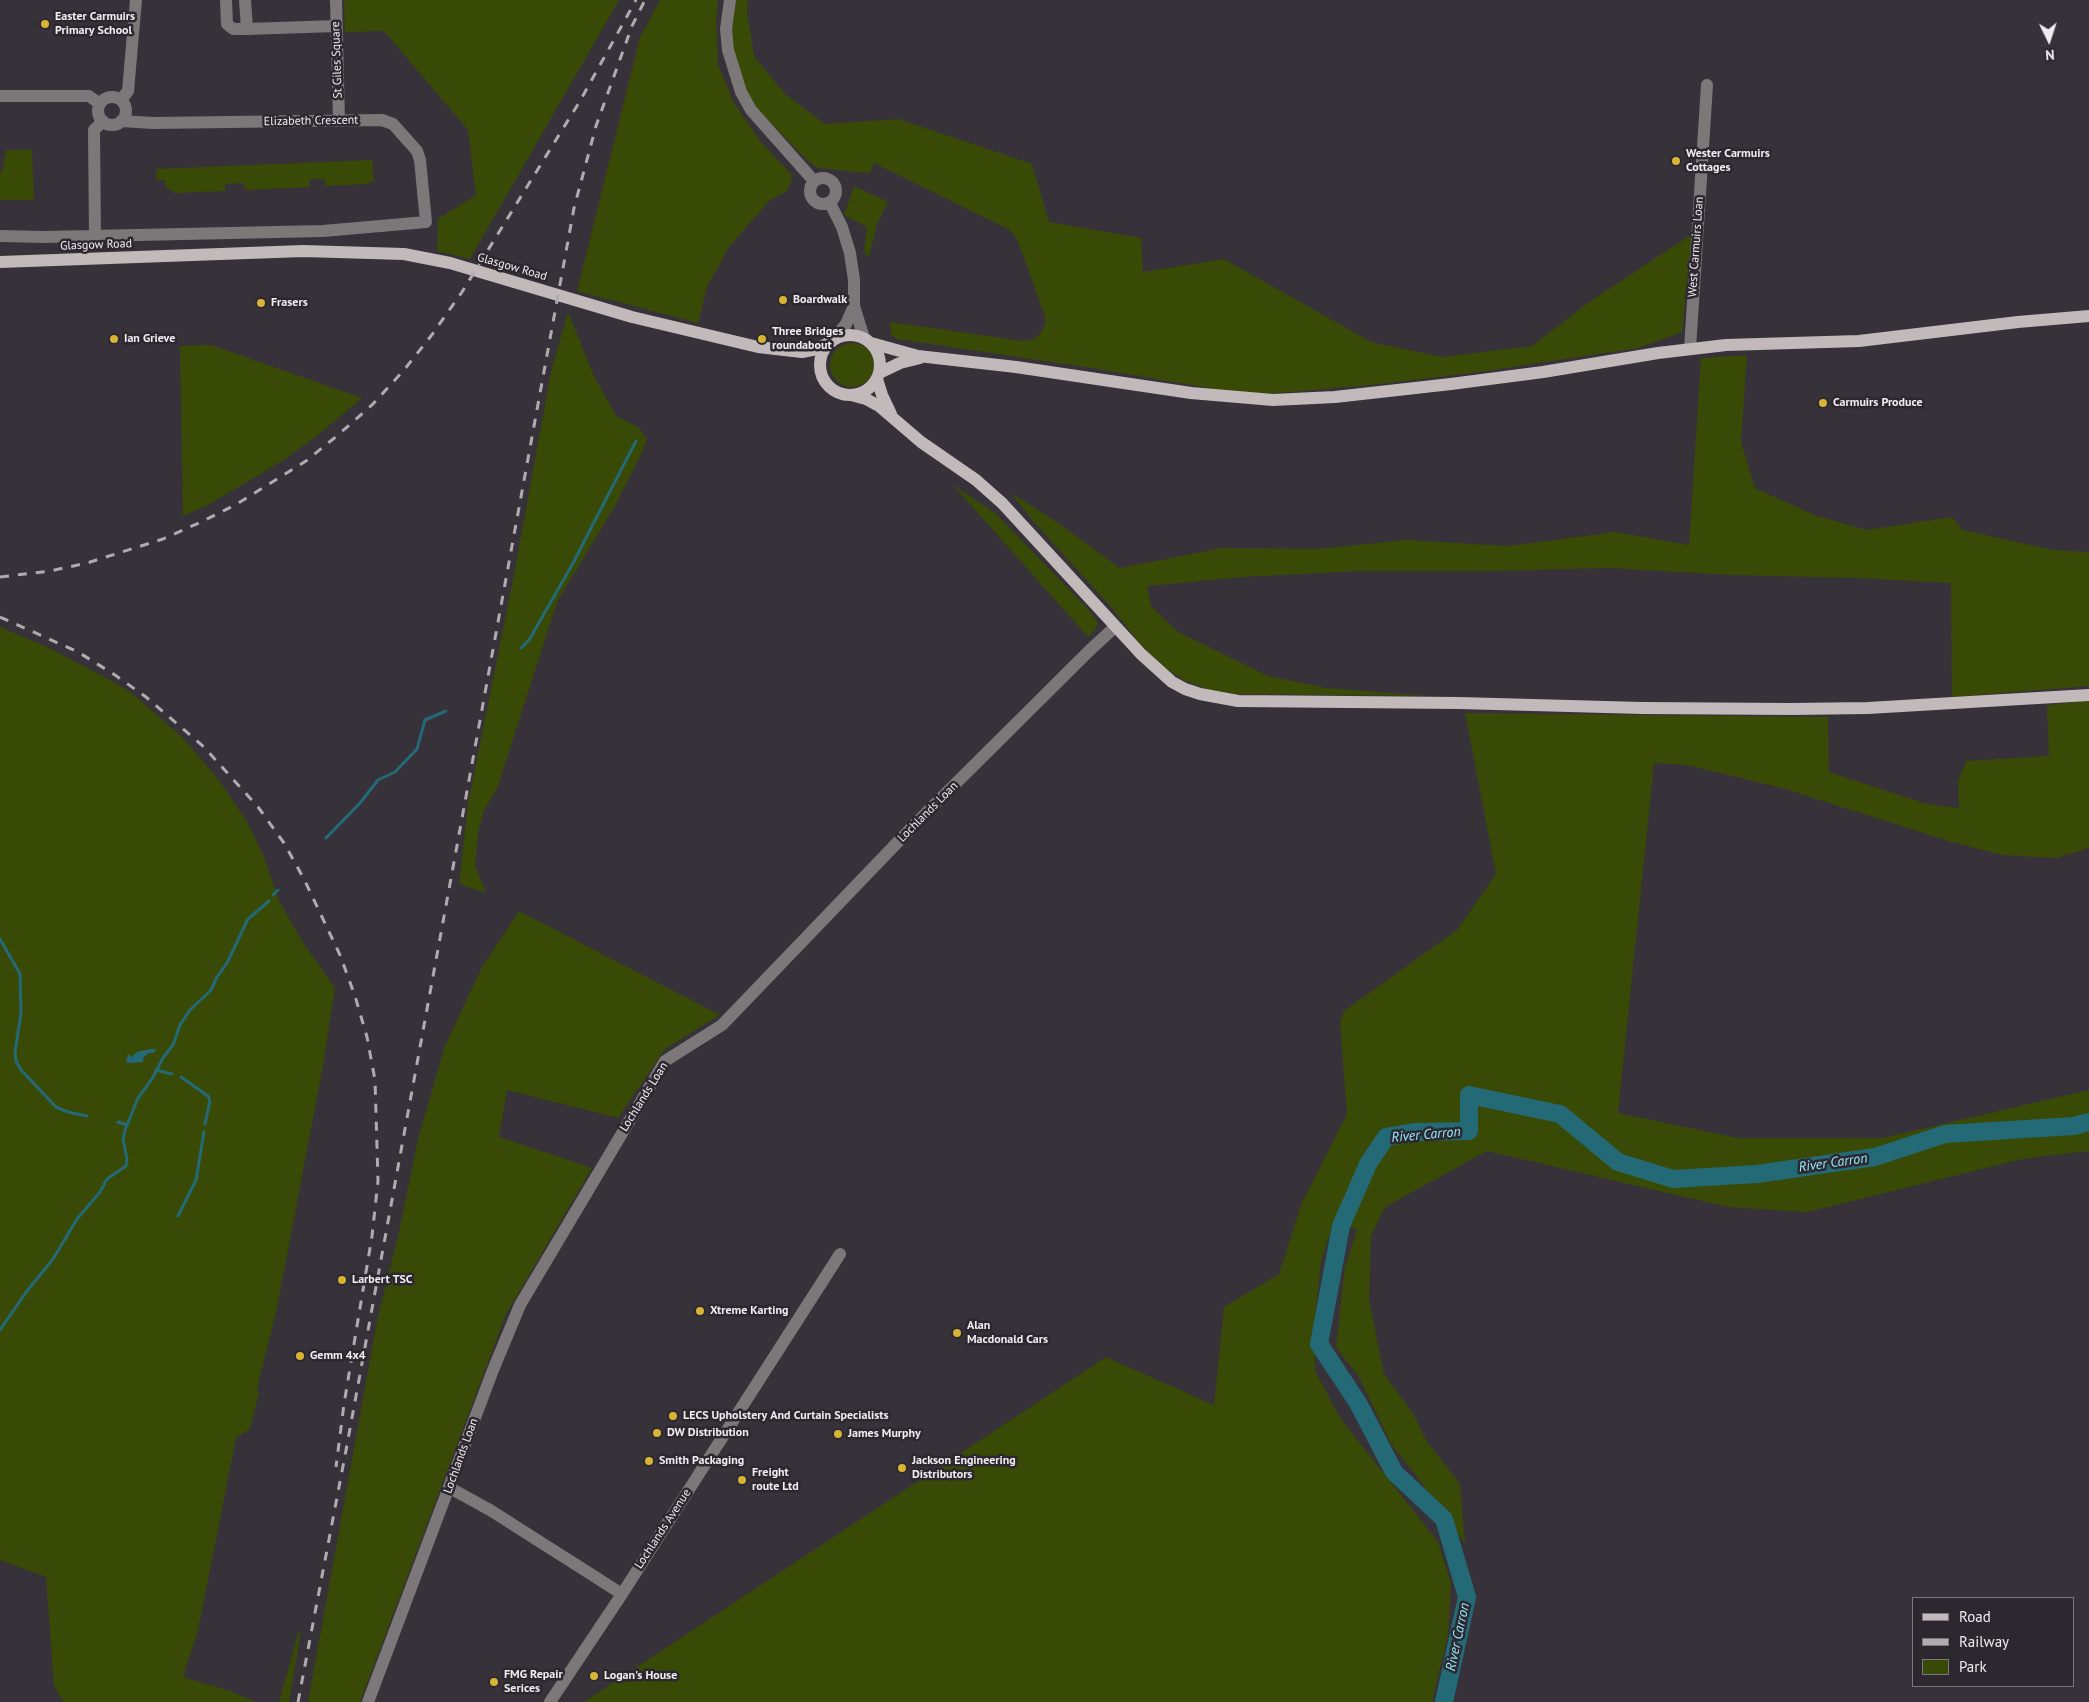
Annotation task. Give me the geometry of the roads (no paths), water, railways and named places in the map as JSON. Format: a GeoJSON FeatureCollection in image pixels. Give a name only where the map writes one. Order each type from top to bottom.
{"type":"FeatureCollection","features":[{"type":"Feature","properties":{"kind":"main road","name":"Glasgow Road"},"geometry":{"type":"LineString","coordinates":[[0,262],[224,253],[343,251],[404,254],[428,258],[501,277],[632,317],[725,340],[787,351]]}},
{"type":"Feature","properties":{"kind":"main road"},"geometry":{"type":"LineString","coordinates":[[787,351],[810,351],[849,335],[900,352],[930,358],[1016,367],[1191,393],[1273,400],[1335,397],[1451,384],[1690,349],[1780,342],[1859,341],[2018,322],[2089,316]]}},
{"type":"Feature","properties":{"kind":"main road"},"geometry":{"type":"LineString","coordinates":[[821,372],[821,356],[832,341]]}},
{"type":"Feature","properties":{"kind":"main road"},"geometry":{"type":"LineString","coordinates":[[868,341],[880,357],[878,376],[885,403],[899,424]]}},
{"type":"Feature","properties":{"kind":"main road"},"geometry":{"type":"LineString","coordinates":[[787,351],[806,359],[821,372],[830,387],[840,393],[873,402],[899,424],[976,480],[1002,504],[1079,585],[1141,654],[1172,682],[1200,694],[1238,701],[1792,709],[1868,708],[2089,695]]}},
{"type":"Feature","properties":{"kind":"main road"},"geometry":{"type":"LineString","coordinates":[[851,395],[869,389],[878,376],[907,361],[930,358]]}},
{"type":"Feature","properties":{"kind":"street"},"geometry":{"type":"LineString","coordinates":[[121,100],[128,91],[136,0]]}},
{"type":"Feature","properties":{"kind":"street"},"geometry":{"type":"LineString","coordinates":[[226,0],[227,24],[233,29],[336,26]]}},
{"type":"Feature","properties":{"kind":"street"},"geometry":{"type":"LineString","coordinates":[[245,0],[247,29]]}},
{"type":"Feature","properties":{"kind":"street","name":"St Giles Square"},"geometry":{"type":"LineString","coordinates":[[336,0],[339,120]]}},
{"type":"Feature","properties":{"kind":"street"},"geometry":{"type":"LineString","coordinates":[[730,0],[726,29],[728,50],[741,92],[751,110],[814,181]]}},
{"type":"Feature","properties":{"kind":"street","name":"West Carmuirs Loan"},"geometry":{"type":"LineString","coordinates":[[1690,349],[1707,84]]}},
{"type":"Feature","properties":{"kind":"street"},"geometry":{"type":"LineString","coordinates":[[0,96],[89,96],[100,104]]}},
{"type":"Feature","properties":{"kind":"street"},"geometry":{"type":"LineString","coordinates":[[107,98],[116,98],[124,104],[126,113],[121,121],[110,124],[103,121],[99,113],[100,104],[107,98]]}},
{"type":"Feature","properties":{"kind":"street","name":"Elizabeth Crescent"},"geometry":{"type":"LineString","coordinates":[[121,121],[153,123],[382,120],[393,124],[417,151],[420,160],[426,222]]}},
{"type":"Feature","properties":{"kind":"street"},"geometry":{"type":"LineString","coordinates":[[95,236],[94,130],[103,121]]}},
{"type":"Feature","properties":{"kind":"street"},"geometry":{"type":"LineString","coordinates":[[825,178],[835,185],[836,193],[830,203],[821,205],[813,201],[810,189],[814,181],[825,178]]}},
{"type":"Feature","properties":{"kind":"street"},"geometry":{"type":"LineString","coordinates":[[830,203],[842,227],[850,254],[854,280],[854,306],[868,341]]}},
{"type":"Feature","properties":{"kind":"street","name":"Glasgow Road"},"geometry":{"type":"LineString","coordinates":[[0,236],[322,231],[426,222]]}},
{"type":"Feature","properties":{"kind":"street"},"geometry":{"type":"LineString","coordinates":[[223,233],[224,253]]}},
{"type":"Feature","properties":{"kind":"street"},"geometry":{"type":"LineString","coordinates":[[832,341],[846,324],[854,306]]}},
{"type":"Feature","properties":{"kind":"street","name":"Lochlands Loan"},"geometry":{"type":"LineString","coordinates":[[368,1702],[493,1370],[520,1305],[665,1061],[722,1025],[918,821],[1115,627]]}},
{"type":"Feature","properties":{"kind":"street","name":"Lochlands Avenue"},"geometry":{"type":"LineString","coordinates":[[550,1702],[622,1594],[840,1254]]}},
{"type":"Feature","properties":{"kind":"street"},"geometry":{"type":"LineString","coordinates":[[450,1488],[490,1510],[622,1594]]}},
{"type":"Feature","properties":{"kind":"water"},"geometry":{"type":"Polygon","coordinates":[[[156,1049],[155,1052],[147,1054],[143,1062],[126,1062],[128,1054],[132,1057],[137,1052],[156,1049]]]}},
{"type":"Feature","properties":{"kind":"waterway"},"geometry":{"type":"LineString","coordinates":[[521,648],[529,640],[572,565],[636,441]]}},
{"type":"Feature","properties":{"kind":"waterway"},"geometry":{"type":"LineString","coordinates":[[326,838],[360,803],[378,780],[395,772],[417,749],[425,720],[446,711]]}},
{"type":"Feature","properties":{"kind":"waterway"},"geometry":{"type":"LineString","coordinates":[[273,895],[278,890]]}},
{"type":"Feature","properties":{"kind":"waterway"},"geometry":{"type":"LineString","coordinates":[[0,1330],[27,1291],[53,1259],[77,1219],[100,1192],[107,1179],[126,1166],[127,1159],[123,1139],[138,1098],[173,1045],[180,1025],[190,1010],[211,990],[227,963],[248,919],[269,901]]}},
{"type":"Feature","properties":{"kind":"waterway"},"geometry":{"type":"LineString","coordinates":[[0,939],[20,974],[21,1013],[15,1052],[16,1061],[21,1070],[56,1107],[87,1116]]}},
{"type":"Feature","properties":{"kind":"waterway"},"geometry":{"type":"LineString","coordinates":[[156,1070],[172,1074]]}},
{"type":"Feature","properties":{"kind":"waterway"},"geometry":{"type":"LineString","coordinates":[[181,1077],[208,1096],[210,1101],[205,1124]]}},
{"type":"Feature","properties":{"kind":"waterway","name":"River Carron"},"geometry":{"type":"LineString","coordinates":[[1444,1702],[1467,1597],[1444,1519],[1394,1472],[1358,1403],[1319,1344],[1341,1226],[1368,1164],[1386,1137],[1416,1132],[1469,1131],[1469,1095],[1560,1114],[1618,1162],[1673,1179],[1757,1174],[1875,1157],[1945,1134],[2074,1126],[2089,1122]]}},
{"type":"Feature","properties":{"kind":"waterway"},"geometry":{"type":"LineString","coordinates":[[118,1122],[127,1125]]}},
{"type":"Feature","properties":{"kind":"waterway"},"geometry":{"type":"LineString","coordinates":[[178,1216],[196,1180],[204,1132]]}},
{"type":"Feature","properties":{"kind":"railway"},"geometry":{"type":"LineString","coordinates":[[0,577],[50,571],[87,563],[163,539],[201,522],[237,504],[306,461],[373,404],[404,370],[462,292],[580,101],[636,0]]}},
{"type":"Feature","properties":{"kind":"railway"},"geometry":{"type":"LineString","coordinates":[[298,1702],[574,208],[596,126],[632,26],[645,0]]}},
{"type":"Feature","properties":{"kind":"railway"},"geometry":{"type":"LineString","coordinates":[[0,617],[78,652],[115,675],[146,697],[204,747],[258,807],[284,843],[304,879],[340,955],[367,1037],[375,1080],[378,1181],[372,1236],[344,1404],[336,1467]]}},
{"type":"Feature","properties":{"kind":"place","name":"Easter Carmuirs Primary School"},"geometry":{"type":"Point","coordinates":[45,24]}},
{"type":"Feature","properties":{"kind":"place","name":"Wester Carmuirs Cottages"},"geometry":{"type":"Point","coordinates":[1676,161]}},
{"type":"Feature","properties":{"kind":"place","name":"Boardwalk"},"geometry":{"type":"Point","coordinates":[783,300]}},
{"type":"Feature","properties":{"kind":"place","name":"Frasers"},"geometry":{"type":"Point","coordinates":[261,303]}},
{"type":"Feature","properties":{"kind":"place","name":"Ian Grieve"},"geometry":{"type":"Point","coordinates":[114,339]}},
{"type":"Feature","properties":{"kind":"place","name":"Three Bridges roundabout"},"geometry":{"type":"Point","coordinates":[762,339]}},
{"type":"Feature","properties":{"kind":"place","name":"Carmuirs Produce"},"geometry":{"type":"Point","coordinates":[1823,403]}},
{"type":"Feature","properties":{"kind":"place","name":"Larbert TSC"},"geometry":{"type":"Point","coordinates":[342,1280]}},
{"type":"Feature","properties":{"kind":"place","name":"Xtreme Karting"},"geometry":{"type":"Point","coordinates":[700,1311]}},
{"type":"Feature","properties":{"kind":"place","name":"Alan Macdonald Cars"},"geometry":{"type":"Point","coordinates":[957,1333]}},
{"type":"Feature","properties":{"kind":"place","name":"Gemm 4x4"},"geometry":{"type":"Point","coordinates":[300,1356]}},
{"type":"Feature","properties":{"kind":"place","name":"LECS Upholstery And Curtain Specialists"},"geometry":{"type":"Point","coordinates":[673,1416]}},
{"type":"Feature","properties":{"kind":"place","name":"DW Distribution"},"geometry":{"type":"Point","coordinates":[657,1433]}},
{"type":"Feature","properties":{"kind":"place","name":"James Murphy"},"geometry":{"type":"Point","coordinates":[838,1434]}},
{"type":"Feature","properties":{"kind":"place","name":"Smith Packaging"},"geometry":{"type":"Point","coordinates":[649,1461]}},
{"type":"Feature","properties":{"kind":"place","name":"Jackson Engineering Distributors"},"geometry":{"type":"Point","coordinates":[902,1468]}},
{"type":"Feature","properties":{"kind":"place","name":"Freight route Ltd"},"geometry":{"type":"Point","coordinates":[742,1480]}},
{"type":"Feature","properties":{"kind":"place","name":"Logan's House"},"geometry":{"type":"Point","coordinates":[594,1676]}},
{"type":"Feature","properties":{"kind":"place","name":"FMG Repair Serices"},"geometry":{"type":"Point","coordinates":[494,1682]}}]}
